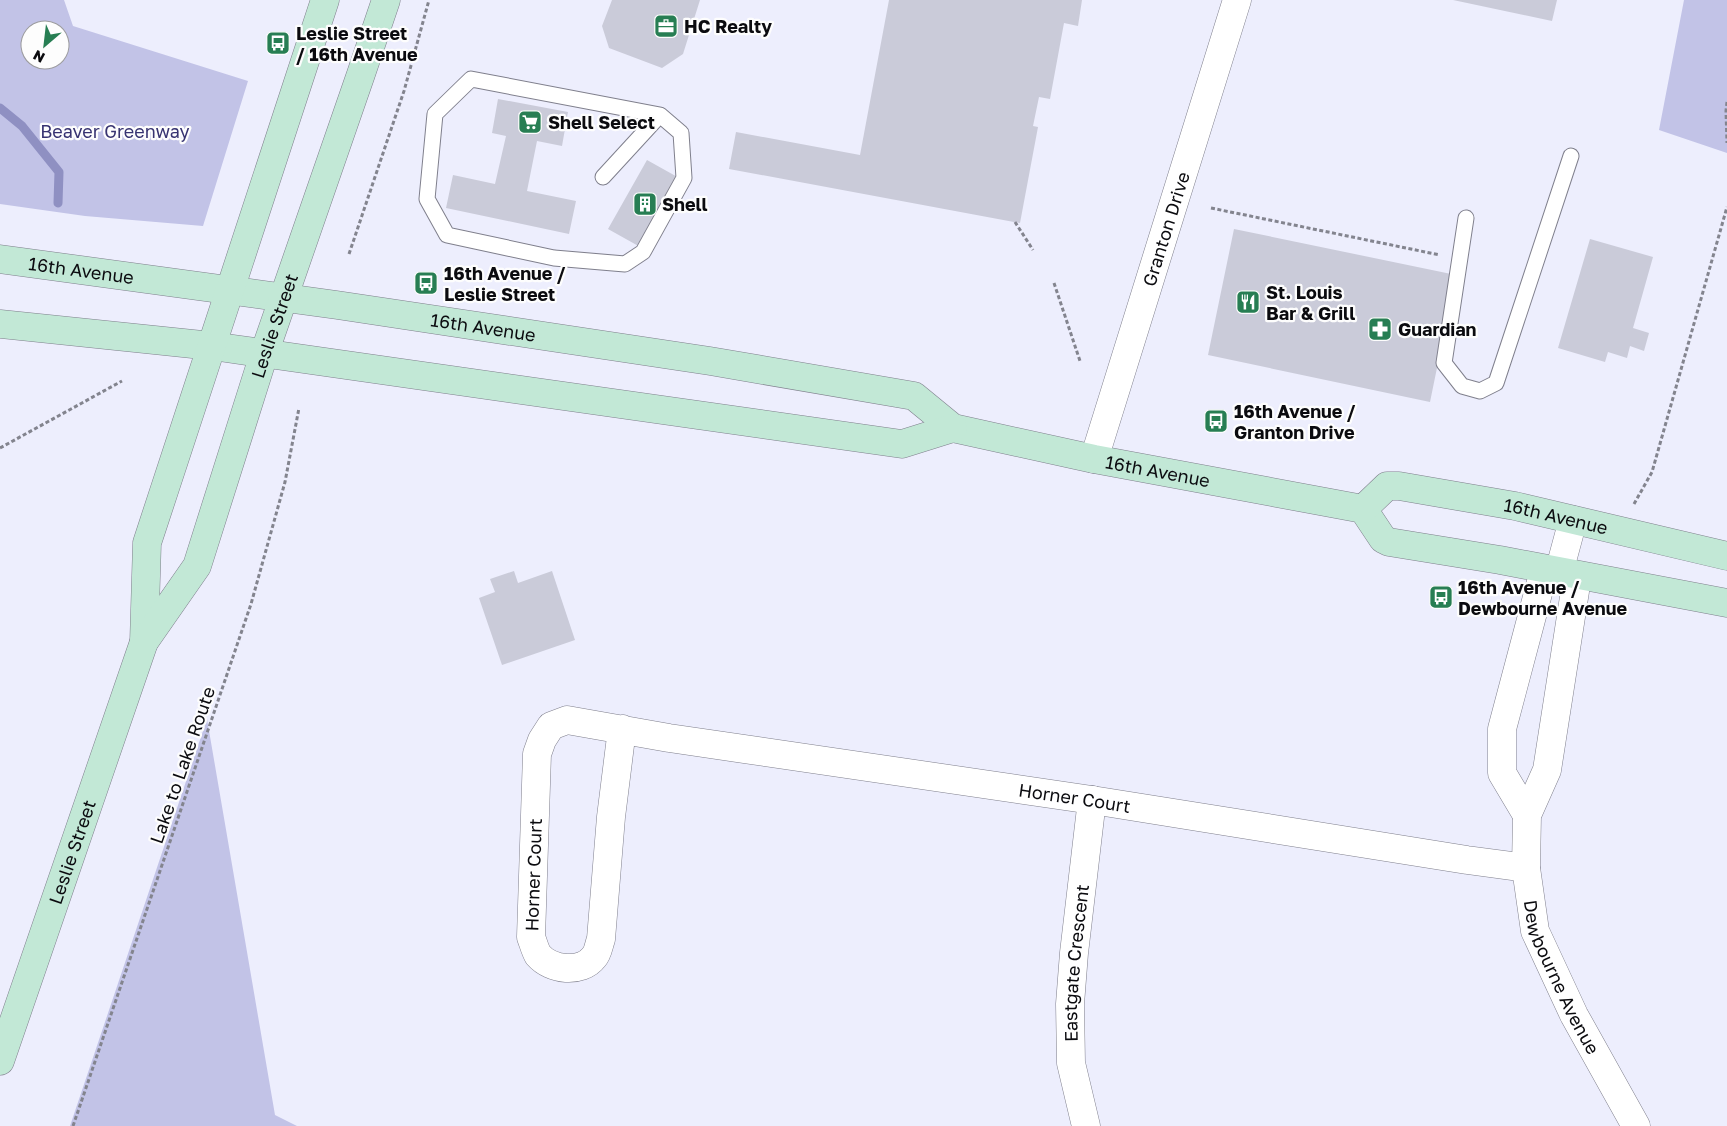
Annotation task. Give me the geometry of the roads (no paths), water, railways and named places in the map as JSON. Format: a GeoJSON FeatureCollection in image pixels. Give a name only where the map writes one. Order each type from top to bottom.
{"type":"FeatureCollection","features":[{"type":"Feature","properties":{"kind":"main road","name":"Leslie Street"},"geometry":{"type":"LineString","coordinates":[[144,642],[147,543],[325,0]]}},
{"type":"Feature","properties":{"kind":"main road","name":"Leslie Street"},"geometry":{"type":"LineString","coordinates":[[0,1061],[144,642],[197,566],[264,354],[386,0]]}},
{"type":"Feature","properties":{"kind":"main road","name":"16th Avenue"},"geometry":{"type":"LineString","coordinates":[[0,259],[284,297],[710,361],[914,396],[953,428],[1094,459],[1362,509],[1384,488],[1392,486],[1515,506],[1727,556]]}},
{"type":"Feature","properties":{"kind":"main road","name":"16th Avenue"},"geometry":{"type":"LineString","coordinates":[[0,324],[212,346],[902,444],[953,428]]}},
{"type":"Feature","properties":{"kind":"main road"},"geometry":{"type":"LineString","coordinates":[[1362,509],[1383,539],[1387,541],[1500,560],[1727,603]]}},
{"type":"Feature","properties":{"kind":"street","name":"Granton Drive"},"geometry":{"type":"LineString","coordinates":[[1094,459],[1237,0]]}},
{"type":"Feature","properties":{"kind":"street"},"geometry":{"type":"LineString","coordinates":[[1527,815],[1502,773],[1502,730],[1541,582],[1559,572],[1574,520]]}},
{"type":"Feature","properties":{"kind":"street","name":"Dewbourne Avenue"},"geometry":{"type":"LineString","coordinates":[[1559,572],[1574,591],[1572,611],[1547,770],[1527,815],[1526,868],[1535,930],[1574,1015],[1636,1126]]}},
{"type":"Feature","properties":{"kind":"street","name":"Horner Court"},"geometry":{"type":"LineString","coordinates":[[622,729],[611,818],[601,939],[594,957],[582,966],[564,968],[550,965],[537,954],[531,937],[537,754],[542,740],[551,726],[567,720],[622,729],[669,738],[1092,800],[1444,857],[1526,868]]}},
{"type":"Feature","properties":{"kind":"street","name":"Eastgate Crescent"},"geometry":{"type":"LineString","coordinates":[[1086,1126],[1071,1063],[1070,1004],[1092,800]]}},
{"type":"Feature","properties":{"kind":"lane"},"geometry":{"type":"LineString","coordinates":[[472,79],[660,115],[681,133],[684,178],[643,252],[624,264],[554,258],[447,235],[427,199],[435,114],[472,79]]}},
{"type":"Feature","properties":{"kind":"lane"},"geometry":{"type":"LineString","coordinates":[[603,177],[660,115]]}},
{"type":"Feature","properties":{"kind":"lane"},"geometry":{"type":"LineString","coordinates":[[1466,218],[1444,363],[1462,386],[1480,391],[1496,383],[1571,156]]}},
{"type":"Feature","properties":{"kind":"waterway"},"geometry":{"type":"LineString","coordinates":[[0,108],[22,126],[59,172],[58,203]]}},
{"type":"Feature","properties":{"kind":"place","name":"HC Realty"},"geometry":{"type":"Point","coordinates":[666,26]}},
{"type":"Feature","properties":{"kind":"place","name":"Leslie Street / 16th Avenue"},"geometry":{"type":"Point","coordinates":[278,43]}},
{"type":"Feature","properties":{"kind":"place","name":"Shell Select"},"geometry":{"type":"Point","coordinates":[530,122]}},
{"type":"Feature","properties":{"kind":"place","name":"Shell"},"geometry":{"type":"Point","coordinates":[645,204]}},
{"type":"Feature","properties":{"kind":"place","name":"16th Avenue / Leslie Street"},"geometry":{"type":"Point","coordinates":[426,283]}},
{"type":"Feature","properties":{"kind":"place","name":"St. Louis Bar & Grill"},"geometry":{"type":"Point","coordinates":[1248,302]}},
{"type":"Feature","properties":{"kind":"place","name":"Guardian"},"geometry":{"type":"Point","coordinates":[1380,329]}},
{"type":"Feature","properties":{"kind":"place","name":"16th Avenue / Granton Drive"},"geometry":{"type":"Point","coordinates":[1216,421]}},
{"type":"Feature","properties":{"kind":"place","name":"16th Avenue / Dewbourne Avenue"},"geometry":{"type":"Point","coordinates":[1441,597]}},
{"type":"Feature","properties":{"kind":"park label","name":"Beaver Greenway"},"geometry":{"type":"Point","coordinates":[115,131]}}]}
